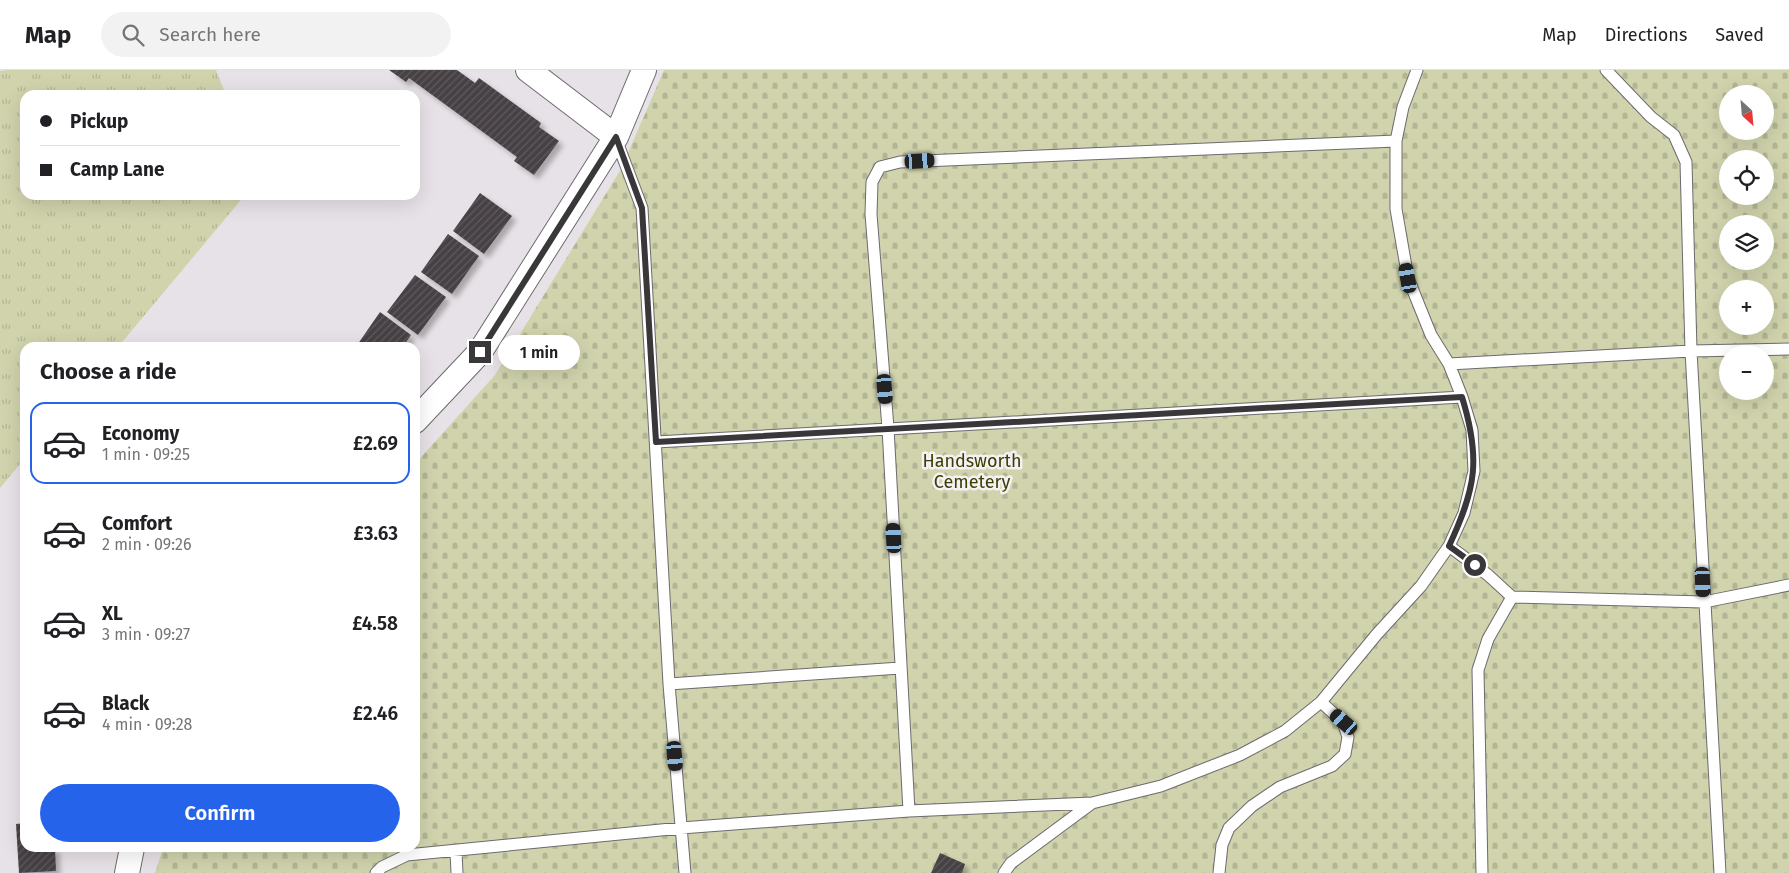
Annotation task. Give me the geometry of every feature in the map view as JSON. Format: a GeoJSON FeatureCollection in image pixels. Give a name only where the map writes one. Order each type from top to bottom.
{"type":"FeatureCollection","features":[{"type":"Feature","properties":{"kind":"street"},"geometry":{"type":"LineString","coordinates":[[528,70],[616,137]]}},
{"type":"Feature","properties":{"kind":"street"},"geometry":{"type":"LineString","coordinates":[[420,416],[480,352],[616,137],[644,70]]}},
{"type":"Feature","properties":{"kind":"street"},"geometry":{"type":"LineString","coordinates":[[127,873],[131,852]]}},
{"type":"Feature","properties":{"kind":"lane"},"geometry":{"type":"LineString","coordinates":[[376,873],[382,867],[408,855],[456,852],[681,828],[909,811],[1092,802],[1161,786],[1240,755],[1285,732],[1321,702],[1377,634],[1421,586],[1449,546],[1464,513],[1474,471],[1472,430],[1449,364],[1431,335],[1408,278],[1396,209],[1396,141],[1403,107],[1417,70]]}},
{"type":"Feature","properties":{"kind":"lane"},"geometry":{"type":"LineString","coordinates":[[1606,70],[1651,117],[1674,134],[1686,162],[1691,352],[1720,873]]}},
{"type":"Feature","properties":{"kind":"lane"},"geometry":{"type":"LineString","coordinates":[[616,137],[642,208],[669,684],[685,873]]}},
{"type":"Feature","properties":{"kind":"lane"},"geometry":{"type":"LineString","coordinates":[[909,811],[888,428],[871,214],[872,182],[880,167],[910,162],[1396,141]]}},
{"type":"Feature","properties":{"kind":"lane"},"geometry":{"type":"LineString","coordinates":[[1449,364],[1789,349]]}},
{"type":"Feature","properties":{"kind":"lane"},"geometry":{"type":"LineString","coordinates":[[656,442],[1462,397]]}},
{"type":"Feature","properties":{"kind":"lane"},"geometry":{"type":"LineString","coordinates":[[1449,546],[1488,575],[1512,598],[1704,602],[1789,585]]}},
{"type":"Feature","properties":{"kind":"lane"},"geometry":{"type":"LineString","coordinates":[[1482,873],[1478,670],[1488,639],[1512,598]]}},
{"type":"Feature","properties":{"kind":"lane"},"geometry":{"type":"LineString","coordinates":[[669,684],[900,668]]}},
{"type":"Feature","properties":{"kind":"lane"},"geometry":{"type":"LineString","coordinates":[[1219,873],[1222,845],[1229,828],[1252,806],[1280,787],[1332,766],[1345,754],[1348,737],[1344,722],[1321,702]]}},
{"type":"Feature","properties":{"kind":"lane"},"geometry":{"type":"LineString","coordinates":[[1004,873],[1010,863],[1092,802]]}},
{"type":"Feature","properties":{"kind":"lane"},"geometry":{"type":"LineString","coordinates":[[456,852],[457,873]]}},
{"type":"Feature","properties":{"kind":"green space"},"geometry":{"type":"Polygon","coordinates":[[[216,70],[224,90],[20,90],[20,200],[241,200],[122,342],[20,342],[20,464],[0,488],[0,71],[216,70]]]}},
{"type":"Feature","properties":{"kind":"green space","name":"Handsworth Cemetery"},"geometry":{"type":"Polygon","coordinates":[[[664,70],[1789,70],[1789,873],[155,873],[162,852],[420,852],[420,458],[495,375],[621,169],[664,70]]]}},
{"type":"Feature","properties":{"kind":"building"},"geometry":{"type":"Polygon","coordinates":[[[389,70],[457,70],[475,83],[479,78],[541,123],[539,127],[559,141],[534,175],[514,161],[517,157],[409,78],[406,82],[389,70]]]}},
{"type":"Feature","properties":{"kind":"building"},"geometry":{"type":"Polygon","coordinates":[[[480,193],[512,216],[484,254],[453,231],[480,193]]]}},
{"type":"Feature","properties":{"kind":"building"},"geometry":{"type":"Polygon","coordinates":[[[448,234],[479,256],[452,294],[421,272],[448,234]]]}},
{"type":"Feature","properties":{"kind":"building"},"geometry":{"type":"Polygon","coordinates":[[[415,275],[446,297],[418,335],[387,312],[415,275]]]}},
{"type":"Feature","properties":{"kind":"building"},"geometry":{"type":"Polygon","coordinates":[[[380,312],[411,335],[406,342],[359,342],[380,312]]]}},
{"type":"Feature","properties":{"kind":"building"},"geometry":{"type":"Polygon","coordinates":[[[16,824],[20,824],[20,852],[55,852],[56,871],[19,873],[16,824]]]}},
{"type":"Feature","properties":{"kind":"building"},"geometry":{"type":"Polygon","coordinates":[[[940,853],[965,864],[962,873],[931,873],[940,853]]]}},
{"type":"Feature","properties":{"kind":"route"},"geometry":{"type":"LineString","coordinates":[[480,352],[616,137],[642,208],[656,442],[908,426],[1462,397],[1472,430],[1474,471],[1464,513],[1449,546],[1475,565]]}}]}
